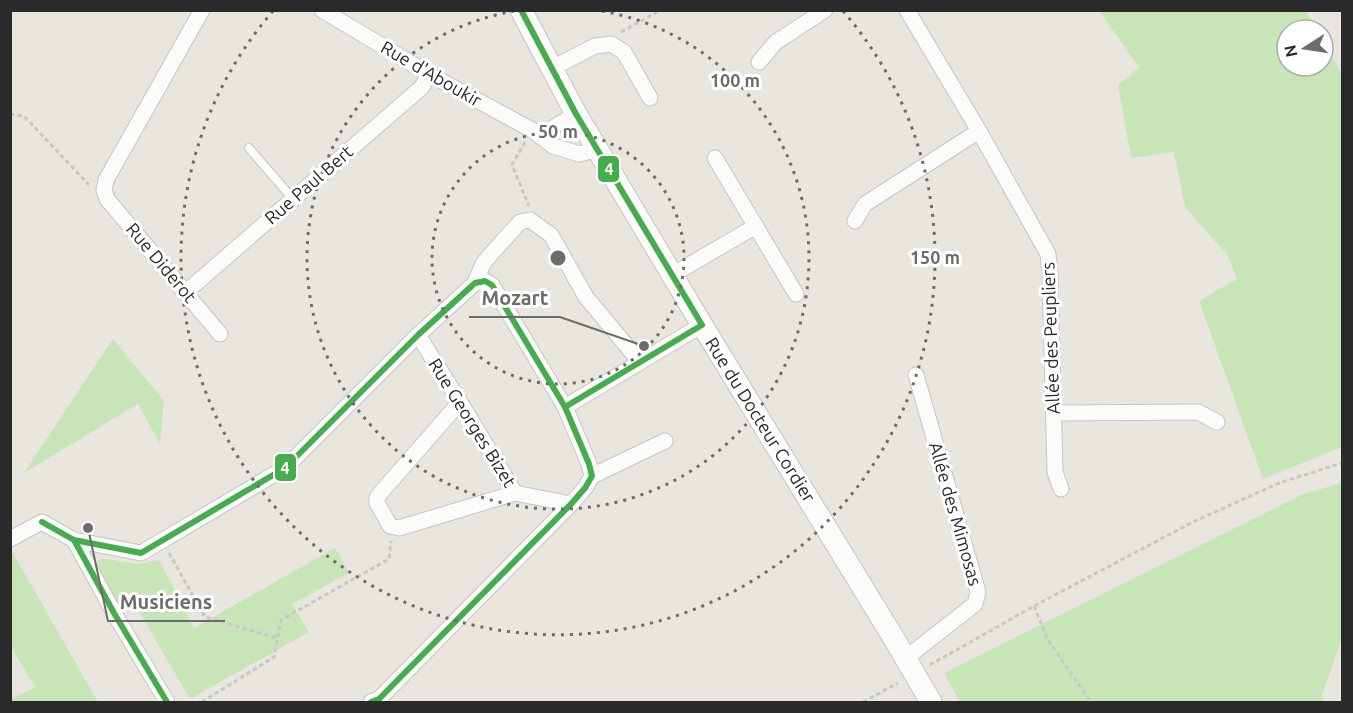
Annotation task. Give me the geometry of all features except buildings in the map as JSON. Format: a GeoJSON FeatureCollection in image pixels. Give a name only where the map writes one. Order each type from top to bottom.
{"type":"FeatureCollection","features":[{"type":"Feature","properties":{"kind":"street"},"geometry":{"type":"LineString","coordinates":[[104,190],[106,180],[202,10]]}},
{"type":"Feature","properties":{"kind":"street","name":"Rue d'Aboukir"},"geometry":{"type":"LineString","coordinates":[[322,10],[429,74],[532,130],[553,146],[579,153],[596,147]]}},
{"type":"Feature","properties":{"kind":"street","name":"Rue du Docteur Cordier"},"geometry":{"type":"LineString","coordinates":[[521,10],[576,114],[931,702]]}},
{"type":"Feature","properties":{"kind":"street"},"geometry":{"type":"LineString","coordinates":[[759,62],[776,42],[825,10]]}},
{"type":"Feature","properties":{"kind":"street","name":"Allée des Peupliers"},"geometry":{"type":"LineString","coordinates":[[907,10],[980,131],[1048,254],[1055,472],[1061,489]]}},
{"type":"Feature","properties":{"kind":"street"},"geometry":{"type":"LineString","coordinates":[[552,68],[595,46],[611,44],[624,52],[650,98]]}},
{"type":"Feature","properties":{"kind":"street","name":"Rue Paul Bert"},"geometry":{"type":"LineString","coordinates":[[186,292],[422,87],[429,74]]}},
{"type":"Feature","properties":{"kind":"street"},"geometry":{"type":"LineString","coordinates":[[540,136],[576,114]]}},
{"type":"Feature","properties":{"kind":"street"},"geometry":{"type":"LineString","coordinates":[[855,221],[865,204],[980,131]]}},
{"type":"Feature","properties":{"kind":"street"},"geometry":{"type":"LineString","coordinates":[[716,158],[796,294]]}},
{"type":"Feature","properties":{"kind":"street","name":"Rue Diderot"},"geometry":{"type":"LineString","coordinates":[[104,190],[107,199],[220,334]]}},
{"type":"Feature","properties":{"kind":"street"},"geometry":{"type":"LineString","coordinates":[[10,539],[42,522],[74,540],[141,553],[285,468],[418,335],[475,283],[483,264],[520,222],[530,220],[551,235],[586,297],[640,362]]}},
{"type":"Feature","properties":{"kind":"street"},"geometry":{"type":"LineString","coordinates":[[672,275],[756,226]]}},
{"type":"Feature","properties":{"kind":"street"},"geometry":{"type":"LineString","coordinates":[[475,283],[485,281],[492,285],[565,407],[592,476]]}},
{"type":"Feature","properties":{"kind":"street"},"geometry":{"type":"LineString","coordinates":[[565,407],[702,325]]}},
{"type":"Feature","properties":{"kind":"street","name":"Rue Georges Bizet"},"geometry":{"type":"LineString","coordinates":[[418,335],[515,493],[571,504]]}},
{"type":"Feature","properties":{"kind":"street","name":"Allée des Mimosas"},"geometry":{"type":"LineString","coordinates":[[910,666],[975,604],[978,592],[916,375]]}},
{"type":"Feature","properties":{"kind":"street"},"geometry":{"type":"LineString","coordinates":[[460,402],[377,496],[377,503],[390,526],[399,528],[515,493]]}},
{"type":"Feature","properties":{"kind":"street"},"geometry":{"type":"LineString","coordinates":[[1054,412],[1198,412],[1217,422]]}},
{"type":"Feature","properties":{"kind":"street"},"geometry":{"type":"LineString","coordinates":[[371,702],[379,699],[571,504],[592,476],[665,441]]}},
{"type":"Feature","properties":{"kind":"street"},"geometry":{"type":"LineString","coordinates":[[74,540],[167,702]]}},
{"type":"Feature","properties":{"kind":"lane"},"geometry":{"type":"LineString","coordinates":[[249,148],[293,199]]}},
{"type":"Feature","properties":{"kind":"path"},"geometry":{"type":"LineString","coordinates":[[611,44],[614,35],[661,10]]}},
{"type":"Feature","properties":{"kind":"path"},"geometry":{"type":"LineString","coordinates":[[10,114],[24,116],[92,189],[104,190]]}},
{"type":"Feature","properties":{"kind":"path"},"geometry":{"type":"LineString","coordinates":[[515,158],[512,165],[530,206],[530,220]]}},
{"type":"Feature","properties":{"kind":"path"},"geometry":{"type":"LineString","coordinates":[[863,702],[910,666],[1034,606],[1195,521],[1280,483],[1342,463]]}},
{"type":"Feature","properties":{"kind":"path"},"geometry":{"type":"LineString","coordinates":[[202,702],[274,657],[281,620],[389,559],[393,528]]}},
{"type":"Feature","properties":{"kind":"path"},"geometry":{"type":"LineString","coordinates":[[161,540],[206,617],[277,638]]}},
{"type":"Feature","properties":{"kind":"path"},"geometry":{"type":"LineString","coordinates":[[1034,606],[1048,640],[1091,702]]}},
{"type":"Feature","properties":{"kind":"green space"},"geometry":{"type":"Polygon","coordinates":[[[1099,11],[1306,11],[1310,18],[1275,18],[1275,78],[1335,78],[1335,61],[1342,74],[1342,447],[1263,479],[1199,301],[1237,279],[1228,256],[1185,207],[1174,152],[1131,158],[1118,85],[1139,67],[1099,11]]]}},
{"type":"Feature","properties":{"kind":"green space"},"geometry":{"type":"Polygon","coordinates":[[[113,339],[164,401],[160,444],[138,404],[24,473],[113,339]]]}},
{"type":"Feature","properties":{"kind":"green space"},"geometry":{"type":"Polygon","coordinates":[[[1342,483],[1342,638],[1322,695],[1325,702],[960,702],[944,673],[1303,494],[1342,483]]]}},
{"type":"Feature","properties":{"kind":"green space"},"geometry":{"type":"Polygon","coordinates":[[[335,548],[349,573],[292,604],[309,632],[190,699],[137,608],[119,609],[95,566],[101,558],[137,564],[159,560],[194,628],[335,548]]]}},
{"type":"Feature","properties":{"kind":"green space"},"geometry":{"type":"Polygon","coordinates":[[[13,553],[98,702],[11,702],[11,699],[35,687],[11,647],[10,555],[13,553]]]}},
{"type":"Feature","properties":{"kind":"transit line","name":"4"},"geometry":{"type":"LineString","coordinates":[[521,10],[576,114],[702,325]]}},
{"type":"Feature","properties":{"kind":"transit line","name":"4"},"geometry":{"type":"LineString","coordinates":[[42,522],[74,540],[141,553],[285,468],[418,335],[475,283],[485,281],[492,285],[565,407],[592,476],[571,504],[379,699],[371,702]]}},
{"type":"Feature","properties":{"kind":"transit line","name":"4"},"geometry":{"type":"LineString","coordinates":[[565,407],[702,325]]}},
{"type":"Feature","properties":{"kind":"transit line","name":"4"},"geometry":{"type":"LineString","coordinates":[[74,540],[167,702]]}},
{"type":"Feature","properties":{"kind":"place","name":"Mozart"},"geometry":{"type":"Point","coordinates":[644,346]}},
{"type":"Feature","properties":{"kind":"place","name":"Musiciens"},"geometry":{"type":"Point","coordinates":[88,528]}}]}
